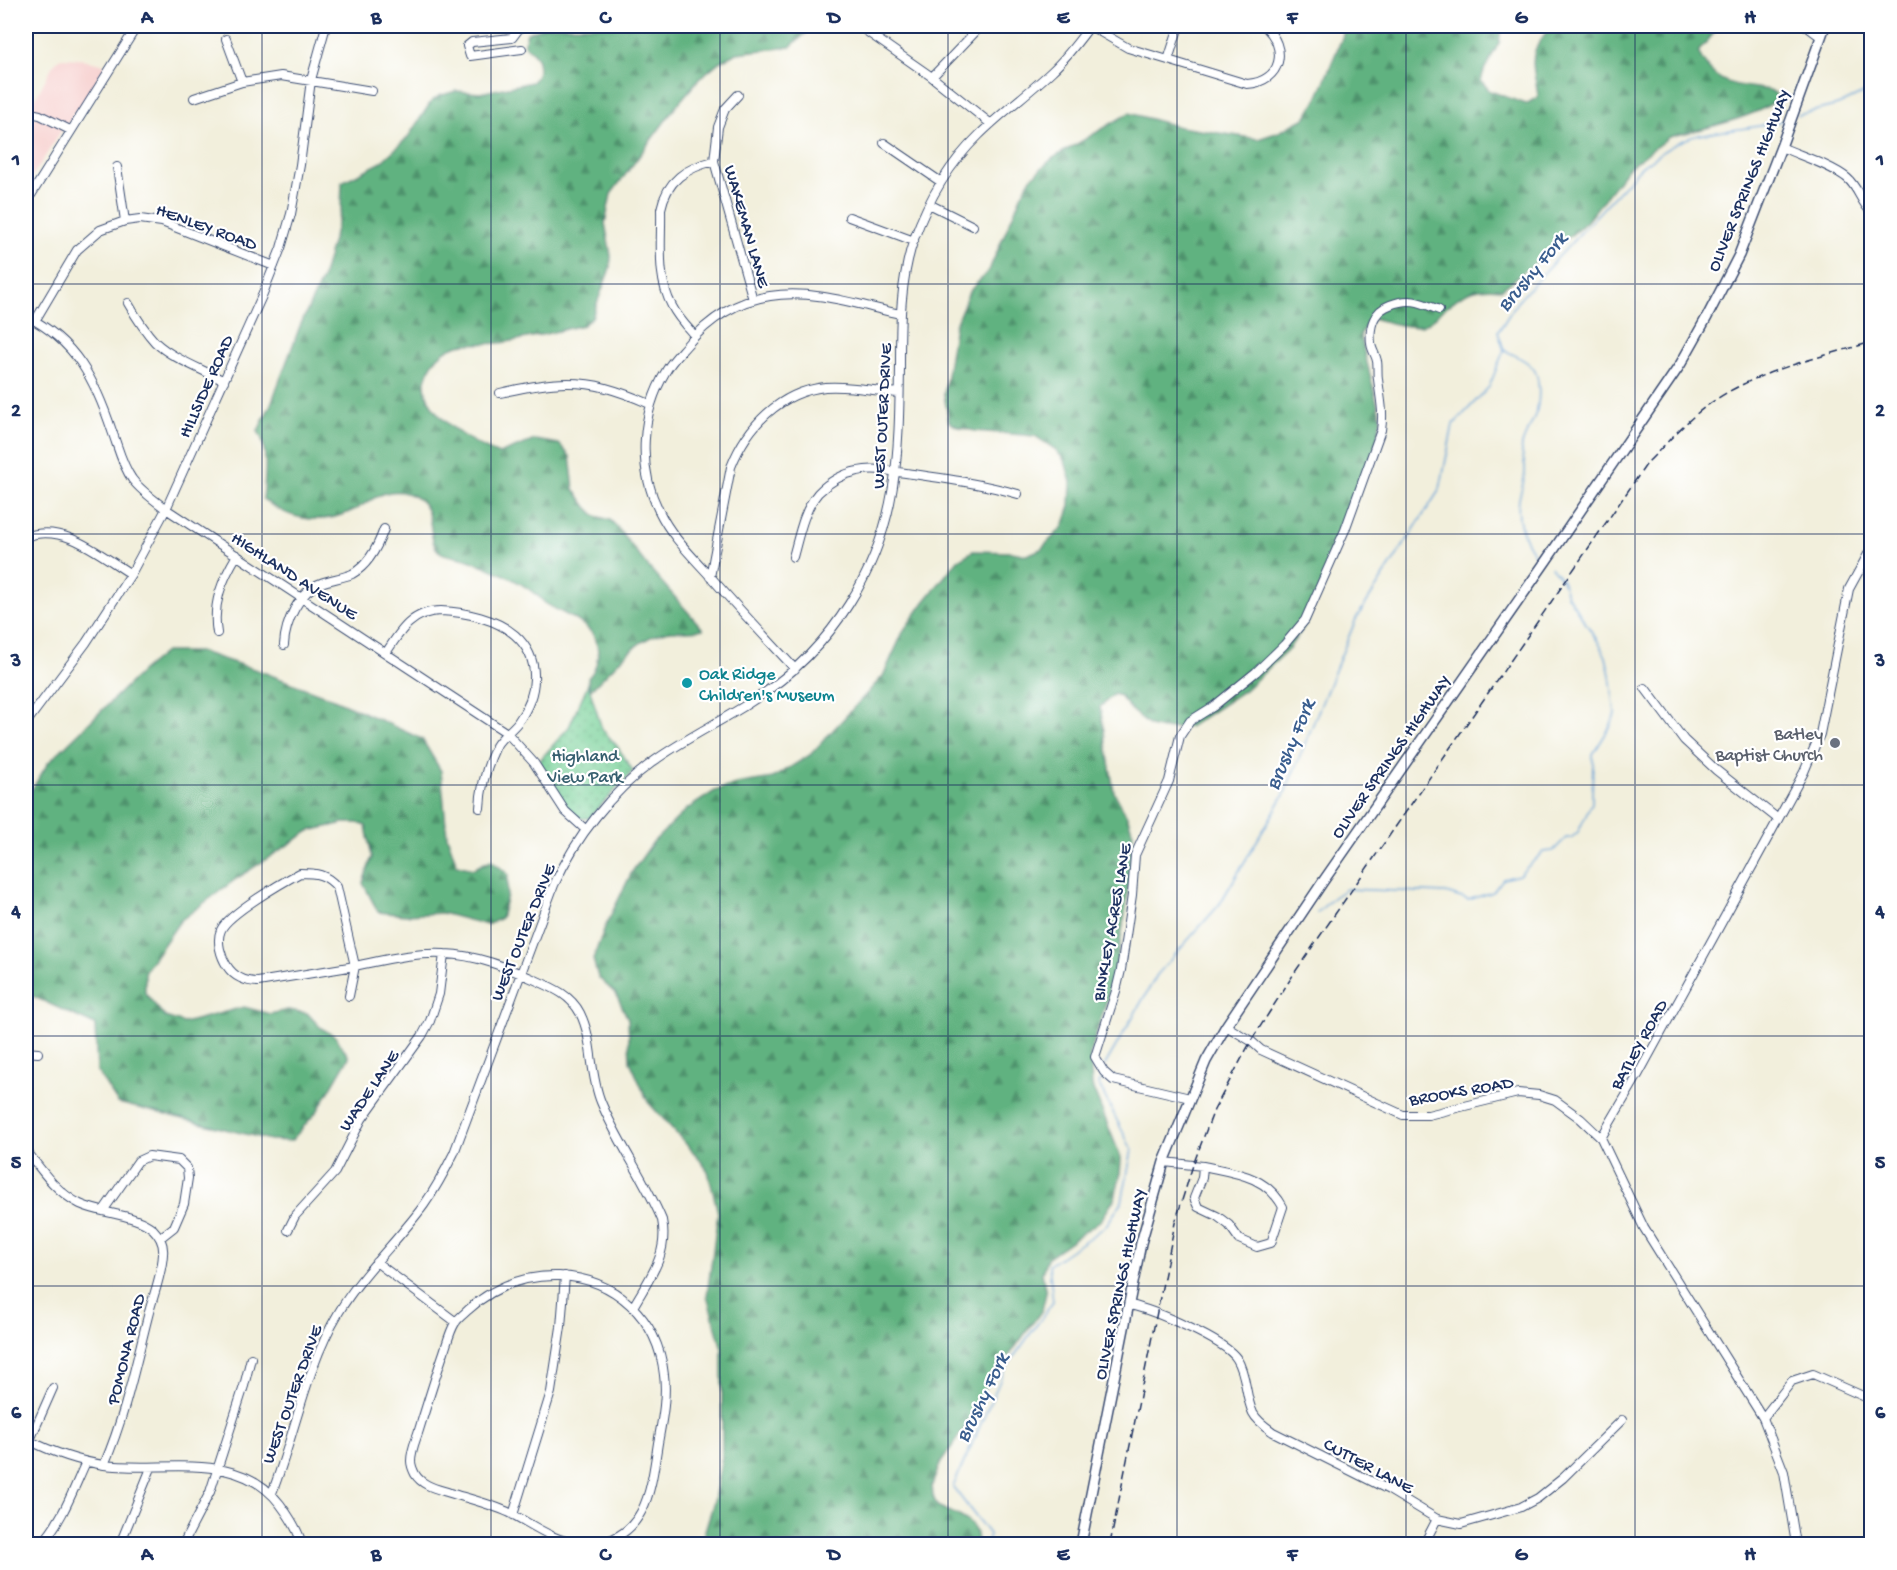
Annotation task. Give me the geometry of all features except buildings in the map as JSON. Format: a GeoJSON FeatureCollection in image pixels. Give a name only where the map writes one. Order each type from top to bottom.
{"type":"FeatureCollection","features":[{"type":"Feature","properties":{"kind":"highway"},"geometry":{"type":"LineString","coordinates":[[477,26],[483,26]]}},
{"type":"Feature","properties":{"kind":"main road","name":"OLIVER SPRINGS HIGHWAY"},"geometry":{"type":"LineString","coordinates":[[1081,1545],[1141,1243],[1164,1162],[1206,1061],[1226,1026],[1360,826],[1680,365],[1739,255],[1825,26]]}},
{"type":"Feature","properties":{"kind":"street"},"geometry":{"type":"LineString","coordinates":[[26,203],[137,26]]}},
{"type":"Feature","properties":{"kind":"street","name":"HILLSIDE ROAD"},"geometry":{"type":"LineString","coordinates":[[26,723],[81,651],[131,574],[166,509],[274,266],[285,236],[296,192],[311,80],[326,26]]}},
{"type":"Feature","properties":{"kind":"street"},"geometry":{"type":"LineString","coordinates":[[518,26],[512,38],[472,42],[467,46],[467,51],[470,56],[522,49]]}},
{"type":"Feature","properties":{"kind":"street"},"geometry":{"type":"LineString","coordinates":[[932,77],[981,26]]}},
{"type":"Feature","properties":{"kind":"street"},"geometry":{"type":"LineString","coordinates":[[1090,26],[1128,48],[1247,84],[1259,83],[1274,72],[1279,55],[1275,38],[1264,26]]}},
{"type":"Feature","properties":{"kind":"street","name":"WEST OUTER DRIVE"},"geometry":{"type":"LineString","coordinates":[[272,1493],[286,1457],[311,1374],[328,1333],[346,1299],[423,1205],[438,1184],[454,1153],[554,885],[586,830],[622,788],[654,761],[744,707],[795,669],[827,636],[865,578],[885,525],[896,472],[900,314],[905,275],[914,241],[929,204],[941,182],[964,151],[991,124],[1052,72],[1090,26]]}},
{"type":"Feature","properties":{"kind":"street"},"geometry":{"type":"LineString","coordinates":[[1168,60],[1179,26]]}},
{"type":"Feature","properties":{"kind":"street"},"geometry":{"type":"LineString","coordinates":[[1806,26],[1821,37]]}},
{"type":"Feature","properties":{"kind":"street"},"geometry":{"type":"LineString","coordinates":[[866,31],[932,77],[991,124]]}},
{"type":"Feature","properties":{"kind":"street"},"geometry":{"type":"LineString","coordinates":[[226,39],[242,82]]}},
{"type":"Feature","properties":{"kind":"street"},"geometry":{"type":"LineString","coordinates":[[194,98],[242,82],[281,76],[372,92]]}},
{"type":"Feature","properties":{"kind":"street","name":"WAKEMAN LANE"},"geometry":{"type":"LineString","coordinates":[[738,95],[725,110],[718,127],[714,160],[753,300]]}},
{"type":"Feature","properties":{"kind":"street"},"geometry":{"type":"LineString","coordinates":[[26,112],[40,115],[70,130]]}},
{"type":"Feature","properties":{"kind":"street"},"geometry":{"type":"LineString","coordinates":[[884,143],[941,182]]}},
{"type":"Feature","properties":{"kind":"street"},"geometry":{"type":"LineString","coordinates":[[1781,147],[1836,171],[1848,179],[1864,206],[1872,213]]}},
{"type":"Feature","properties":{"kind":"street"},"geometry":{"type":"LineString","coordinates":[[695,336],[675,313],[668,296],[662,271],[661,209],[663,199],[675,179],[686,171],[714,160]]}},
{"type":"Feature","properties":{"kind":"street"},"geometry":{"type":"LineString","coordinates":[[117,167],[125,221]]}},
{"type":"Feature","properties":{"kind":"street"},"geometry":{"type":"LineString","coordinates":[[929,204],[973,226]]}},
{"type":"Feature","properties":{"kind":"street"},"geometry":{"type":"LineString","coordinates":[[849,218],[914,241]]}},
{"type":"Feature","properties":{"kind":"street","name":"HENLEY ROAD"},"geometry":{"type":"LineString","coordinates":[[35,321],[77,250],[100,230],[125,221],[140,219],[162,222],[274,266]]}},
{"type":"Feature","properties":{"kind":"street"},"geometry":{"type":"LineString","coordinates":[[795,669],[680,544],[665,524],[651,490],[645,456],[645,434],[650,404],[667,368],[695,336],[721,314],[753,300],[771,296],[807,295],[900,314]]}},
{"type":"Feature","properties":{"kind":"street","name":"BINKLEY ACRES LANE"},"geometry":{"type":"LineString","coordinates":[[1190,1098],[1113,1080],[1097,1060],[1121,970],[1138,846],[1168,782],[1180,736],[1190,721],[1214,706],[1256,672],[1284,645],[1305,620],[1345,530],[1381,430],[1383,416],[1377,378],[1377,361],[1371,344],[1372,325],[1376,314],[1384,307],[1404,300],[1420,302],[1439,310]]}},
{"type":"Feature","properties":{"kind":"street"},"geometry":{"type":"LineString","coordinates":[[128,303],[144,329],[156,343],[224,381]]}},
{"type":"Feature","properties":{"kind":"street","name":"HIGHLAND AVENUE"},"geometry":{"type":"LineString","coordinates":[[26,316],[63,342],[84,366],[102,401],[125,468],[144,492],[166,509],[507,733],[534,762],[565,811],[586,830]]}},
{"type":"Feature","properties":{"kind":"street"},"geometry":{"type":"LineString","coordinates":[[500,393],[550,383],[574,382],[605,387],[650,404]]}},
{"type":"Feature","properties":{"kind":"street"},"geometry":{"type":"LineString","coordinates":[[710,577],[731,467],[738,450],[759,420],[781,402],[814,389],[847,387],[899,393]]}},
{"type":"Feature","properties":{"kind":"street"},"geometry":{"type":"LineString","coordinates":[[793,557],[802,522],[816,495],[842,476],[859,470],[958,480],[1018,494]]}},
{"type":"Feature","properties":{"kind":"street"},"geometry":{"type":"LineString","coordinates":[[284,645],[285,629],[310,588],[353,573],[372,555],[384,529]]}},
{"type":"Feature","properties":{"kind":"street"},"geometry":{"type":"LineString","coordinates":[[26,537],[43,532],[70,537],[131,574]]}},
{"type":"Feature","properties":{"kind":"street","name":"BATLEY ROAD"},"geometry":{"type":"LineString","coordinates":[[1601,1138],[1804,772],[1820,734],[1849,589],[1872,547]]}},
{"type":"Feature","properties":{"kind":"street"},"geometry":{"type":"LineString","coordinates":[[217,633],[215,609],[218,595],[225,574],[237,555]]}},
{"type":"Feature","properties":{"kind":"street"},"geometry":{"type":"LineString","coordinates":[[386,653],[406,624],[432,611],[469,615],[501,626],[511,632],[530,653],[534,665],[534,680],[528,703],[520,719],[498,744],[484,775],[480,808]]}},
{"type":"Feature","properties":{"kind":"street"},"geometry":{"type":"LineString","coordinates":[[1645,688],[1684,740],[1716,770],[1778,819]]}},
{"type":"Feature","properties":{"kind":"street"},"geometry":{"type":"LineString","coordinates":[[348,996],[355,966],[337,887],[328,878],[300,873],[237,914],[221,930],[219,947],[223,960],[234,973],[250,982],[355,966],[425,954],[444,954],[484,961],[516,970],[558,990],[579,1011],[588,1035],[592,1074],[601,1102],[662,1220],[665,1235],[662,1253],[633,1306]]}},
{"type":"Feature","properties":{"kind":"street","name":"WADE LANE"},"geometry":{"type":"LineString","coordinates":[[288,1230],[295,1216],[335,1172],[362,1119],[422,1036],[430,1021],[439,993],[444,954]]}},
{"type":"Feature","properties":{"kind":"street","name":"BROOKS ROAD"},"geometry":{"type":"LineString","coordinates":[[1226,1026],[1262,1050],[1403,1115],[1428,1115],[1518,1093],[1539,1095],[1555,1100],[1581,1119],[1601,1138]]}},
{"type":"Feature","properties":{"kind":"street"},"geometry":{"type":"LineString","coordinates":[[26,1052],[38,1053]]}},
{"type":"Feature","properties":{"kind":"street"},"geometry":{"type":"LineString","coordinates":[[1601,1138],[1644,1228],[1763,1418],[1784,1472],[1796,1545]]}},
{"type":"Feature","properties":{"kind":"street"},"geometry":{"type":"LineString","coordinates":[[26,1150],[61,1193],[81,1205],[143,1223],[153,1229],[160,1238],[174,1227],[181,1212],[187,1193],[187,1168],[179,1160],[149,1156],[138,1161],[103,1211]]}},
{"type":"Feature","properties":{"kind":"street"},"geometry":{"type":"LineString","coordinates":[[1164,1162],[1203,1166],[1252,1176],[1277,1196],[1283,1207],[1271,1243],[1257,1248],[1239,1239],[1229,1225],[1217,1216],[1198,1207],[1194,1198],[1202,1178],[1203,1166]]}},
{"type":"Feature","properties":{"kind":"street","name":"POMONA ROAD"},"geometry":{"type":"LineString","coordinates":[[104,1465],[121,1424],[132,1383],[163,1255],[160,1238]]}},
{"type":"Feature","properties":{"kind":"street"},"geometry":{"type":"LineString","coordinates":[[376,1262],[456,1322]]}},
{"type":"Feature","properties":{"kind":"street"},"geometry":{"type":"LineString","coordinates":[[579,1545],[558,1540],[513,1515],[421,1482],[412,1466],[412,1453],[431,1389],[456,1322],[481,1299],[510,1283],[542,1275],[580,1278],[608,1288],[621,1296],[633,1306],[654,1340],[664,1370],[664,1398],[648,1499],[638,1518],[621,1535],[595,1545]]}},
{"type":"Feature","properties":{"kind":"street"},"geometry":{"type":"LineString","coordinates":[[513,1515],[550,1392],[561,1328],[565,1276]]}},
{"type":"Feature","properties":{"kind":"street","name":"CUTTER LANE"},"geometry":{"type":"LineString","coordinates":[[1130,1305],[1156,1314],[1223,1346],[1236,1357],[1241,1367],[1253,1413],[1261,1424],[1389,1490],[1437,1520],[1461,1524],[1521,1507],[1538,1498],[1563,1478],[1622,1420]]}},
{"type":"Feature","properties":{"kind":"street"},"geometry":{"type":"LineString","coordinates":[[183,1545],[207,1499],[219,1468],[251,1358]]}},
{"type":"Feature","properties":{"kind":"street"},"geometry":{"type":"LineString","coordinates":[[1763,1418],[1792,1381],[1813,1374],[1872,1400]]}},
{"type":"Feature","properties":{"kind":"street"},"geometry":{"type":"LineString","coordinates":[[26,1449],[27,1440],[53,1388]]}},
{"type":"Feature","properties":{"kind":"street"},"geometry":{"type":"LineString","coordinates":[[27,1440],[86,1462],[151,1468],[219,1468],[253,1480],[272,1493],[288,1514],[302,1545]]}},
{"type":"Feature","properties":{"kind":"street"},"geometry":{"type":"LineString","coordinates":[[41,1545],[50,1535],[86,1462]]}},
{"type":"Feature","properties":{"kind":"street"},"geometry":{"type":"LineString","coordinates":[[120,1545],[151,1468]]}},
{"type":"Feature","properties":{"kind":"street"},"geometry":{"type":"LineString","coordinates":[[1424,1545],[1437,1520]]}},
{"type":"Feature","properties":{"kind":"shaded area"},"geometry":{"type":"Polygon","coordinates":[[[59,59],[106,65],[80,107],[72,114],[72,120],[66,123],[26,184],[26,118],[36,118],[40,110],[31,107],[53,65],[59,59]]]}},
{"type":"Feature","properties":{"kind":"green space"},"geometry":{"type":"Polygon","coordinates":[[[546,26],[814,26],[790,47],[737,53],[719,62],[699,79],[677,105],[611,194],[605,223],[611,256],[610,268],[592,317],[583,325],[525,338],[500,343],[454,346],[437,358],[425,379],[427,396],[442,418],[464,436],[488,449],[499,454],[535,440],[559,444],[570,456],[574,489],[587,507],[596,516],[610,520],[617,527],[703,629],[665,632],[643,641],[624,656],[590,690],[588,678],[595,668],[598,656],[597,643],[591,632],[581,623],[545,603],[511,579],[474,562],[440,552],[435,546],[428,513],[417,498],[406,493],[386,493],[356,509],[331,518],[319,519],[296,517],[263,499],[265,455],[258,431],[271,404],[300,326],[322,279],[341,211],[342,182],[380,163],[408,137],[431,102],[439,96],[456,91],[480,93],[532,82],[539,65],[535,55],[524,44],[527,33],[546,26]]]}},
{"type":"Feature","properties":{"kind":"green space"},"geometry":{"type":"Polygon","coordinates":[[[1345,26],[1501,26],[1499,43],[1484,70],[1481,81],[1490,91],[1526,104],[1538,97],[1533,68],[1534,56],[1538,44],[1551,26],[1720,26],[1698,52],[1705,64],[1719,78],[1737,85],[1770,90],[1777,98],[1770,105],[1744,117],[1669,137],[1628,168],[1587,221],[1575,232],[1502,289],[1483,288],[1468,292],[1454,300],[1430,322],[1419,326],[1398,325],[1371,318],[1360,335],[1381,418],[1376,446],[1306,624],[1287,651],[1245,690],[1189,727],[1162,729],[1150,726],[1132,711],[1120,696],[1114,694],[1100,707],[1114,792],[1128,818],[1133,834],[1126,908],[1114,977],[1090,1054],[1092,1086],[1121,1158],[1120,1176],[1115,1198],[1101,1220],[1047,1258],[1042,1273],[1046,1293],[1042,1310],[985,1389],[980,1405],[940,1464],[932,1485],[937,1506],[958,1515],[970,1524],[974,1529],[976,1544],[701,1544],[714,1501],[722,1457],[722,1349],[707,1296],[718,1213],[708,1171],[648,1102],[630,1061],[628,1019],[616,994],[598,977],[593,959],[605,927],[632,872],[653,842],[687,809],[715,791],[736,784],[773,778],[810,755],[883,676],[904,630],[958,560],[973,551],[1012,552],[1027,555],[1041,549],[1063,527],[1070,506],[1071,482],[1065,461],[1056,450],[1035,436],[975,431],[958,427],[949,422],[944,394],[955,325],[969,292],[989,270],[1031,178],[1053,158],[1129,113],[1180,127],[1258,139],[1279,132],[1305,118],[1317,99],[1345,26]]]}},
{"type":"Feature","properties":{"kind":"green space"},"geometry":{"type":"Polygon","coordinates":[[[165,652],[201,652],[260,671],[336,700],[422,739],[441,771],[447,836],[457,865],[473,869],[491,860],[508,874],[507,895],[501,918],[487,925],[442,913],[406,915],[378,912],[363,883],[372,857],[366,826],[358,823],[344,823],[309,831],[236,879],[180,921],[145,971],[145,993],[165,1017],[184,1023],[244,1007],[270,1014],[288,1010],[307,1013],[321,1028],[335,1036],[349,1057],[318,1110],[291,1141],[270,1140],[118,1103],[97,1071],[95,1025],[26,993],[26,799],[48,763],[142,671],[165,652]]]}},
{"type":"Feature","properties":{"kind":"green space","name":"Highland View Park"},"geometry":{"type":"Polygon","coordinates":[[[588,684],[602,729],[617,746],[633,771],[589,818],[579,818],[562,801],[539,761],[569,727],[588,684]]]}},
{"type":"Feature","properties":{"kind":"waterway","name":"Brushy Fork"},"geometry":{"type":"LineString","coordinates":[[1798,115],[1838,105],[1872,89]]}},
{"type":"Feature","properties":{"kind":"waterway","name":"Brushy Fork"},"geometry":{"type":"LineString","coordinates":[[1105,1065],[1157,975],[1219,905],[1284,795],[1356,619],[1440,489],[1453,425],[1489,387],[1504,350],[1498,332],[1517,302],[1641,167],[1661,152],[1683,140],[1699,135],[1766,125],[1787,119]]}},
{"type":"Feature","properties":{"kind":"waterway"},"geometry":{"type":"LineString","coordinates":[[1504,350],[1529,364],[1537,376],[1539,397],[1537,410],[1522,445],[1525,472],[1518,507],[1525,539],[1539,559]]}},
{"type":"Feature","properties":{"kind":"waterway"},"geometry":{"type":"LineString","coordinates":[[1317,913],[1346,889],[1446,893],[1468,900],[1493,892],[1503,879],[1519,875],[1543,852],[1553,851],[1566,838],[1571,838],[1578,832],[1592,803],[1593,754],[1610,727],[1615,714],[1606,657],[1567,595],[1562,580],[1551,567]]}},
{"type":"Feature","properties":{"kind":"waterway","name":"Brushy Fork"},"geometry":{"type":"LineString","coordinates":[[987,1544],[989,1534],[953,1487],[1005,1369],[1053,1302],[1049,1265],[1105,1227],[1122,1202],[1132,1150],[1099,1085],[1102,1075]]}},
{"type":"Feature","properties":{"kind":"railway"},"geometry":{"type":"LineString","coordinates":[[1110,1544],[1175,1223],[1193,1165],[1214,1110],[1251,1041],[1295,972],[1648,462],[1694,416],[1713,401],[1734,389],[1778,370],[1872,342]]}},
{"type":"Feature","properties":{"kind":"place","name":"Oak Ridge Children's Museum"},"geometry":{"type":"Point","coordinates":[687,683]}},
{"type":"Feature","properties":{"kind":"place","name":"Batley Baptist Church"},"geometry":{"type":"Point","coordinates":[1835,743]}}]}
